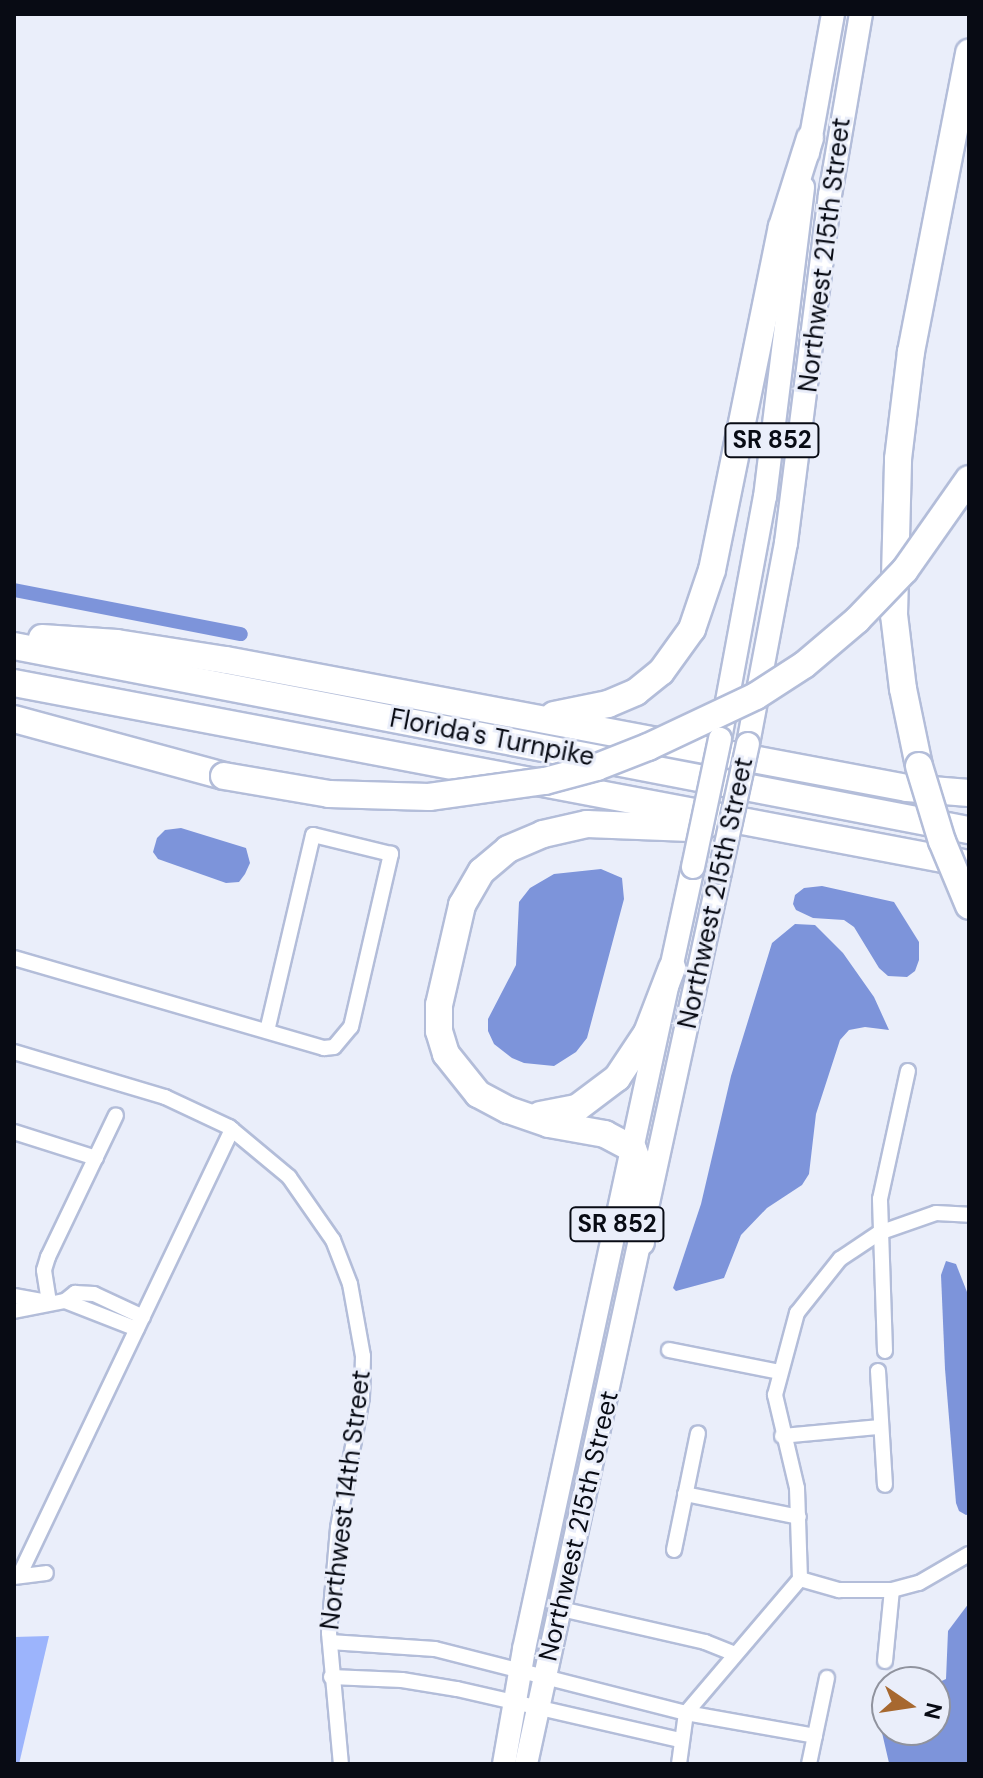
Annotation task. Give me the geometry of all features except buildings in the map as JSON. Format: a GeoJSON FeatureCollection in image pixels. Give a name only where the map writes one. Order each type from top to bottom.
{"type":"FeatureCollection","features":[{"type":"Feature","properties":{"kind":"highway"},"geometry":{"type":"LineString","coordinates":[[969,53],[911,352],[898,459],[894,615],[903,689],[919,766],[942,841],[969,906]]}},
{"type":"Feature","properties":{"kind":"highway"},"geometry":{"type":"LineString","coordinates":[[530,718],[582,711],[624,699],[661,672],[692,629],[712,570],[782,227],[810,138]]}},
{"type":"Feature","properties":{"kind":"highway"},"geometry":{"type":"LineString","coordinates":[[14,719],[224,776],[329,794],[429,797],[545,781],[635,752],[698,726],[756,696],[804,665],[857,620],[905,570],[969,479]]}},
{"type":"Feature","properties":{"kind":"highway"},"geometry":{"type":"LineString","coordinates":[[14,636],[133,645],[907,788],[969,793]]}},
{"type":"Feature","properties":{"kind":"highway","name":"Florida's Turnpike"},"geometry":{"type":"LineString","coordinates":[[14,646],[969,830]]}},
{"type":"Feature","properties":{"kind":"highway","name":"Florida's Turnpike"},"geometry":{"type":"LineString","coordinates":[[14,683],[969,864]]}},
{"type":"Feature","properties":{"kind":"highway"},"geometry":{"type":"LineString","coordinates":[[641,1242],[643,1175],[633,1149],[611,1136],[549,1124],[500,1107],[478,1094],[451,1063],[441,1038],[440,996],[456,922],[474,882],[488,864],[508,849],[565,828],[603,823],[690,828],[735,819]]}},
{"type":"Feature","properties":{"kind":"highway"},"geometry":{"type":"LineString","coordinates":[[530,1116],[577,1108],[617,1078],[647,1033],[672,968]]}},
{"type":"Feature","properties":{"kind":"main road","name":"Northwest 215th Street"},"geometry":{"type":"LineString","coordinates":[[504,1764],[521,1671],[720,739],[765,497],[810,138],[833,14]]}},
{"type":"Feature","properties":{"kind":"main road","name":"Northwest 215th Street"},"geometry":{"type":"LineString","coordinates":[[526,1764],[748,744],[790,520],[826,226],[862,20]]}},
{"type":"Feature","properties":{"kind":"street"},"geometry":{"type":"LineString","coordinates":[[14,958],[324,1048],[343,1040],[351,1027],[391,854],[313,835],[267,1031]]}},
{"type":"Feature","properties":{"kind":"street","name":"Northwest 14th Street"},"geometry":{"type":"LineString","coordinates":[[14,1052],[165,1097],[232,1129],[289,1177],[333,1240],[350,1284],[363,1356],[362,1397],[338,1528],[330,1642],[341,1764]]}},
{"type":"Feature","properties":{"kind":"street"},"geometry":{"type":"LineString","coordinates":[[885,1351],[880,1199],[908,1071]]}},
{"type":"Feature","properties":{"kind":"street"},"geometry":{"type":"LineString","coordinates":[[49,1302],[44,1270],[48,1257],[116,1115]]}},
{"type":"Feature","properties":{"kind":"street"},"geometry":{"type":"LineString","coordinates":[[16,1576],[232,1129]]}},
{"type":"Feature","properties":{"kind":"street"},"geometry":{"type":"LineString","coordinates":[[14,1132],[96,1158]]}},
{"type":"Feature","properties":{"kind":"street"},"geometry":{"type":"LineString","coordinates":[[679,1764],[679,1740],[686,1713],[800,1579],[799,1517],[794,1472],[782,1436],[775,1395],[797,1313],[840,1259],[879,1233],[936,1213],[969,1215]]}},
{"type":"Feature","properties":{"kind":"street"},"geometry":{"type":"LineString","coordinates":[[14,1296],[49,1302],[65,1301],[140,1323]]}},
{"type":"Feature","properties":{"kind":"street"},"geometry":{"type":"LineString","coordinates":[[14,1311],[29,1310],[49,1302]]}},
{"type":"Feature","properties":{"kind":"street"},"geometry":{"type":"LineString","coordinates":[[669,1350],[780,1372]]}},
{"type":"Feature","properties":{"kind":"street"},"geometry":{"type":"LineString","coordinates":[[878,1371],[879,1427],[885,1485]]}},
{"type":"Feature","properties":{"kind":"street"},"geometry":{"type":"LineString","coordinates":[[782,1436],[879,1427]]}},
{"type":"Feature","properties":{"kind":"street"},"geometry":{"type":"LineString","coordinates":[[674,1550],[698,1433]]}},
{"type":"Feature","properties":{"kind":"street"},"geometry":{"type":"LineString","coordinates":[[685,1494],[799,1517]]}},
{"type":"Feature","properties":{"kind":"street"},"geometry":{"type":"LineString","coordinates":[[800,1579],[839,1590],[892,1590],[919,1583],[969,1554]]}},
{"type":"Feature","properties":{"kind":"street"},"geometry":{"type":"LineString","coordinates":[[16,1576],[46,1573]]}},
{"type":"Feature","properties":{"kind":"street"},"geometry":{"type":"LineString","coordinates":[[885,1661],[892,1590]]}},
{"type":"Feature","properties":{"kind":"street"},"geometry":{"type":"LineString","coordinates":[[561,1609],[705,1642],[734,1654]]}},
{"type":"Feature","properties":{"kind":"street"},"geometry":{"type":"LineString","coordinates":[[330,1642],[435,1649],[686,1713],[815,1736]]}},
{"type":"Feature","properties":{"kind":"street"},"geometry":{"type":"LineString","coordinates":[[331,1677],[402,1680],[515,1701],[679,1740]]}},
{"type":"Feature","properties":{"kind":"street"},"geometry":{"type":"LineString","coordinates":[[809,1764],[827,1678]]}},
{"type":"Feature","properties":{"kind":"shaded area"},"geometry":{"type":"Polygon","coordinates":[[[181,828],[246,848],[250,863],[239,882],[226,883],[158,859],[153,852],[157,838],[165,830],[181,828]]]}},
{"type":"Feature","properties":{"kind":"shaded area"},"geometry":{"type":"Polygon","coordinates":[[[601,869],[622,878],[624,899],[587,1038],[576,1052],[554,1066],[524,1063],[512,1058],[494,1044],[488,1031],[488,1019],[516,965],[519,902],[530,888],[554,874],[601,869]]]}},
{"type":"Feature","properties":{"kind":"shaded area"},"geometry":{"type":"Polygon","coordinates":[[[822,886],[894,902],[919,942],[919,960],[915,971],[907,977],[888,976],[879,968],[854,927],[844,920],[813,918],[796,910],[793,904],[795,895],[804,888],[822,886]]]}},
{"type":"Feature","properties":{"kind":"shaded area"},"geometry":{"type":"Polygon","coordinates":[[[795,924],[815,925],[843,953],[874,997],[889,1030],[865,1027],[849,1030],[840,1040],[816,1114],[809,1174],[802,1185],[767,1208],[741,1235],[724,1278],[676,1291],[673,1288],[701,1204],[731,1076],[772,943],[795,924]]]}},
{"type":"Feature","properties":{"kind":"shaded area"},"geometry":{"type":"Polygon","coordinates":[[[946,1261],[956,1264],[969,1297],[969,1514],[966,1515],[959,1511],[956,1503],[945,1369],[941,1275],[946,1261]]]}},
{"type":"Feature","properties":{"kind":"shaded area"},"geometry":{"type":"Polygon","coordinates":[[[969,1603],[969,1764],[889,1763],[885,1746],[951,1746],[948,1631],[969,1603]]]}},
{"type":"Feature","properties":{"kind":"shaded area"},"geometry":{"type":"Polygon","coordinates":[[[49,1636],[19,1764],[14,1764],[14,1637],[49,1636]]]}},
{"type":"Feature","properties":{"kind":"waterway"},"geometry":{"type":"LineString","coordinates":[[14,590],[241,634]]}}]}
